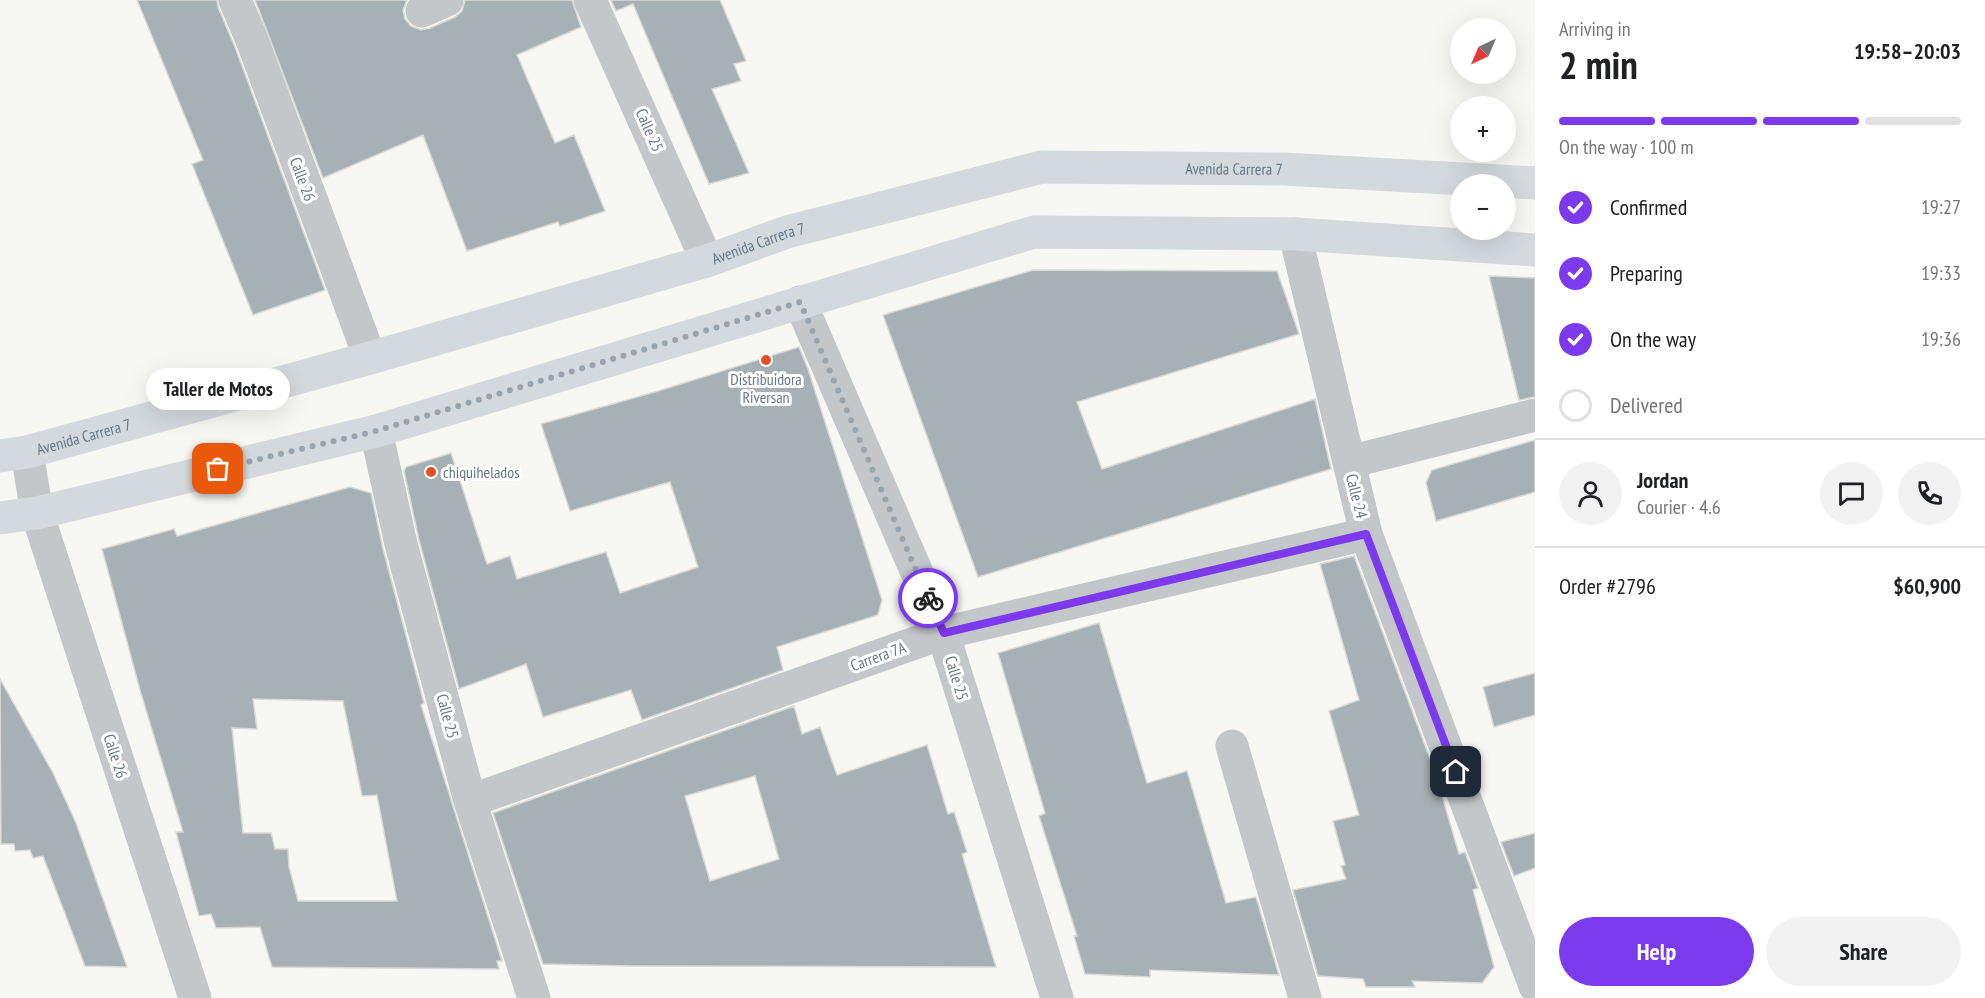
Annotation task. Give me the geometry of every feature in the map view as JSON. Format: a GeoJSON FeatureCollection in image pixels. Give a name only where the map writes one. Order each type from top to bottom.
{"type":"FeatureCollection","features":[{"type":"Feature","properties":{"kind":"main road","name":"Avenida Carrera 7"},"geometry":{"type":"LineString","coordinates":[[14,454],[370,358],[707,261],[787,232],[1042,167],[1284,169],[1535,183]]}},
{"type":"Feature","properties":{"kind":"main road"},"geometry":{"type":"LineString","coordinates":[[0,518],[37,513],[376,431],[1034,232],[1294,234],[1535,250]]}},
{"type":"Feature","properties":{"kind":"street","name":"Calle 26"},"geometry":{"type":"LineString","coordinates":[[235,0],[370,358]]}},
{"type":"Feature","properties":{"kind":"street","name":"Calle 25"},"geometry":{"type":"LineString","coordinates":[[590,0],[707,261]]}},
{"type":"Feature","properties":{"kind":"street","name":"Calle 24"},"geometry":{"type":"LineString","coordinates":[[1294,234],[1366,534],[1535,986]]}},
{"type":"Feature","properties":{"kind":"street","name":"Calle 25"},"geometry":{"type":"LineString","coordinates":[[800,302],[944,633],[1057,998]]}},
{"type":"Feature","properties":{"kind":"street"},"geometry":{"type":"LineString","coordinates":[[1349,462],[1535,415]]}},
{"type":"Feature","properties":{"kind":"street","name":"Calle 25"},"geometry":{"type":"LineString","coordinates":[[376,431],[401,544],[470,801],[534,998]]}},
{"type":"Feature","properties":{"kind":"street","name":"Calle 26"},"geometry":{"type":"LineString","coordinates":[[14,454],[37,513],[195,998]]}},
{"type":"Feature","properties":{"kind":"street","name":"Carrera 7A"},"geometry":{"type":"LineString","coordinates":[[470,801],[944,633],[1366,534]]}},
{"type":"Feature","properties":{"kind":"street"},"geometry":{"type":"LineString","coordinates":[[1232,747],[1305,998]]}},
{"type":"Feature","properties":{"kind":"building"},"geometry":{"type":"Polygon","coordinates":[[[137,0],[217,0],[325,290],[253,315],[192,164],[203,160],[137,0]]]}},
{"type":"Feature","properties":{"kind":"building"},"geometry":{"type":"Polygon","coordinates":[[[255,0],[407,0],[403,10],[405,19],[411,26],[421,30],[455,17],[462,11],[465,0],[572,0],[581,27],[517,55],[555,143],[574,135],[605,211],[560,226],[558,222],[467,251],[423,135],[323,178],[255,0]]]}},
{"type":"Feature","properties":{"kind":"building"},"geometry":{"type":"Polygon","coordinates":[[[611,0],[720,0],[746,61],[734,64],[741,81],[712,89],[749,173],[709,184],[633,4],[616,11],[611,0]]]}},
{"type":"Feature","properties":{"kind":"building"},"geometry":{"type":"Polygon","coordinates":[[[1033,270],[1277,271],[1299,334],[1077,402],[1102,469],[1315,399],[1331,469],[978,577],[883,315],[1033,270]]]}},
{"type":"Feature","properties":{"kind":"building"},"geometry":{"type":"Polygon","coordinates":[[[1489,276],[1535,278],[1535,397],[1519,400],[1489,276]]]}},
{"type":"Feature","properties":{"kind":"building"},"geometry":{"type":"Polygon","coordinates":[[[799,347],[882,600],[878,615],[777,647],[783,670],[642,720],[631,690],[543,717],[526,664],[459,689],[419,540],[404,471],[406,467],[451,453],[487,564],[510,556],[517,579],[606,552],[620,593],[698,567],[670,482],[570,511],[541,424],[655,392],[799,347]]]}},
{"type":"Feature","properties":{"kind":"building"},"geometry":{"type":"Polygon","coordinates":[[[1535,440],[1535,492],[1436,521],[1426,483],[1432,470],[1535,440]]]}},
{"type":"Feature","properties":{"kind":"building"},"geometry":{"type":"Polygon","coordinates":[[[350,487],[371,493],[383,549],[424,703],[421,705],[502,961],[497,961],[499,969],[272,967],[260,927],[216,928],[211,914],[199,916],[176,832],[183,832],[140,690],[102,549],[174,529],[177,536],[350,487]],[[253,699],[257,729],[232,728],[243,833],[271,833],[275,849],[288,849],[289,867],[298,901],[397,901],[377,795],[362,796],[343,701],[253,699]]]}},
{"type":"Feature","properties":{"kind":"building"},"geometry":{"type":"Polygon","coordinates":[[[1354,556],[1435,772],[1459,854],[1465,852],[1478,888],[1473,890],[1494,967],[1482,983],[1412,981],[1415,987],[1366,987],[1363,979],[1318,976],[1293,890],[1346,879],[1341,866],[1345,865],[1333,821],[1359,815],[1329,711],[1359,700],[1320,564],[1354,556]]]}},
{"type":"Feature","properties":{"kind":"building"},"geometry":{"type":"Polygon","coordinates":[[[1099,623],[1147,783],[1187,771],[1226,903],[1256,897],[1279,975],[1150,970],[1150,977],[1085,974],[1074,936],[1077,936],[1039,816],[1045,813],[998,653],[1099,623]]]}},
{"type":"Feature","properties":{"kind":"building"},"geometry":{"type":"Polygon","coordinates":[[[1535,673],[1535,715],[1494,727],[1483,687],[1535,673]]]}},
{"type":"Feature","properties":{"kind":"building"},"geometry":{"type":"Polygon","coordinates":[[[0,679],[53,773],[76,823],[127,967],[85,966],[43,856],[33,858],[30,850],[15,851],[14,844],[1,844],[0,679]]]}},
{"type":"Feature","properties":{"kind":"building"},"geometry":{"type":"Polygon","coordinates":[[[794,706],[802,734],[820,727],[837,775],[927,745],[948,814],[954,812],[967,852],[962,854],[996,967],[543,964],[493,813],[794,706]],[[755,776],[685,796],[710,881],[779,859],[755,776]]]}},
{"type":"Feature","properties":{"kind":"building"},"geometry":{"type":"Polygon","coordinates":[[[1535,833],[1535,868],[1514,876],[1501,842],[1535,833]]]}},
{"type":"Feature","properties":{"kind":"way so far"},"geometry":{"type":"LineString","coordinates":[[218,469],[376,431],[800,302],[928,598]]}},
{"type":"Feature","properties":{"kind":"place","name":"Distribuidora Riversan"},"geometry":{"type":"Point","coordinates":[766,360]}},
{"type":"Feature","properties":{"kind":"place","name":"Taller de Motos"},"geometry":{"type":"Point","coordinates":[218,469]}},
{"type":"Feature","properties":{"kind":"place","name":"chiquihelados"},"geometry":{"type":"Point","coordinates":[431,472]}},
{"type":"Feature","properties":{"kind":"route"},"geometry":{"type":"LineString","coordinates":[[928,598],[944,633],[1366,534],[1456,772]]}}]}
